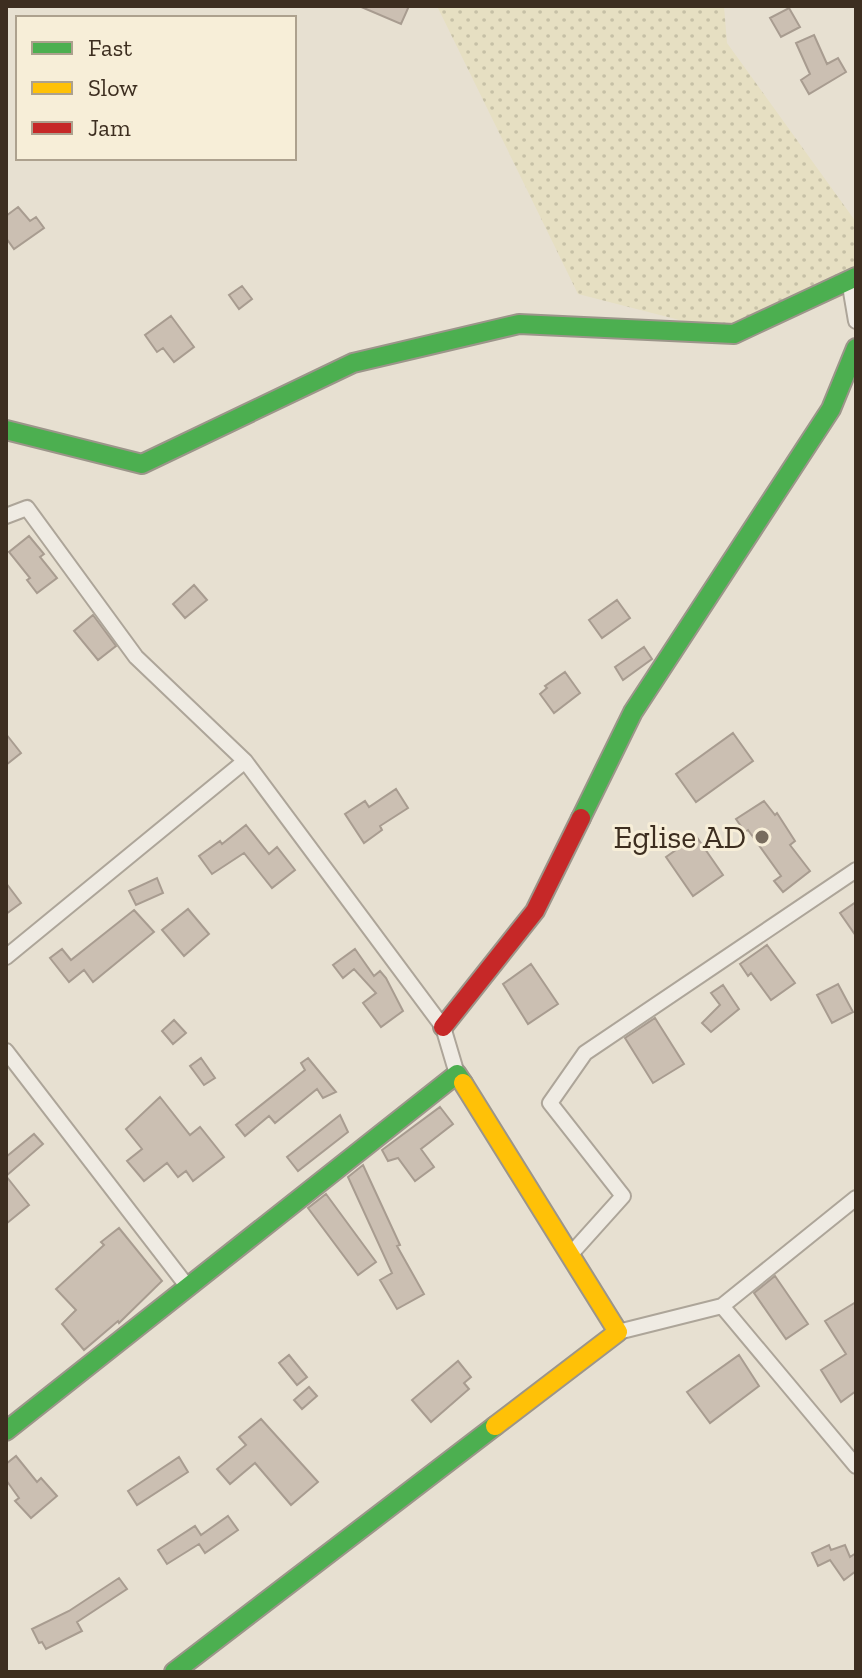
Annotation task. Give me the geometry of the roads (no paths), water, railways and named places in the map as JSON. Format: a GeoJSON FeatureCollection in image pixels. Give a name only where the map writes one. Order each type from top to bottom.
{"type":"FeatureCollection","features":[{"type":"Feature","properties":{"kind":"street"},"geometry":{"type":"LineString","coordinates":[[6,430],[142,464],[353,363],[519,324],[734,334],[852,279],[856,321]]}},
{"type":"Feature","properties":{"kind":"street"},"geometry":{"type":"LineString","coordinates":[[443,1027],[535,911],[633,712],[831,409],[856,348]]}},
{"type":"Feature","properties":{"kind":"street"},"geometry":{"type":"LineString","coordinates":[[6,516],[27,508],[136,657],[245,761],[443,1027],[457,1074],[618,1332]]}},
{"type":"Feature","properties":{"kind":"street"},"geometry":{"type":"LineString","coordinates":[[6,957],[245,761]]}},
{"type":"Feature","properties":{"kind":"street"},"geometry":{"type":"LineString","coordinates":[[570,1255],[623,1196],[550,1103],[585,1053],[856,870]]}},
{"type":"Feature","properties":{"kind":"street"},"geometry":{"type":"LineString","coordinates":[[6,1051],[187,1286]]}},
{"type":"Feature","properties":{"kind":"street"},"geometry":{"type":"LineString","coordinates":[[6,1431],[457,1074]]}},
{"type":"Feature","properties":{"kind":"street"},"geometry":{"type":"LineString","coordinates":[[174,1672],[618,1332],[722,1306],[856,1198]]}},
{"type":"Feature","properties":{"kind":"street"},"geometry":{"type":"LineString","coordinates":[[722,1306],[856,1466]]}},
{"type":"Feature","properties":{"kind":"place","name":"Eglise AD"},"geometry":{"type":"Point","coordinates":[762,837]}}]}
